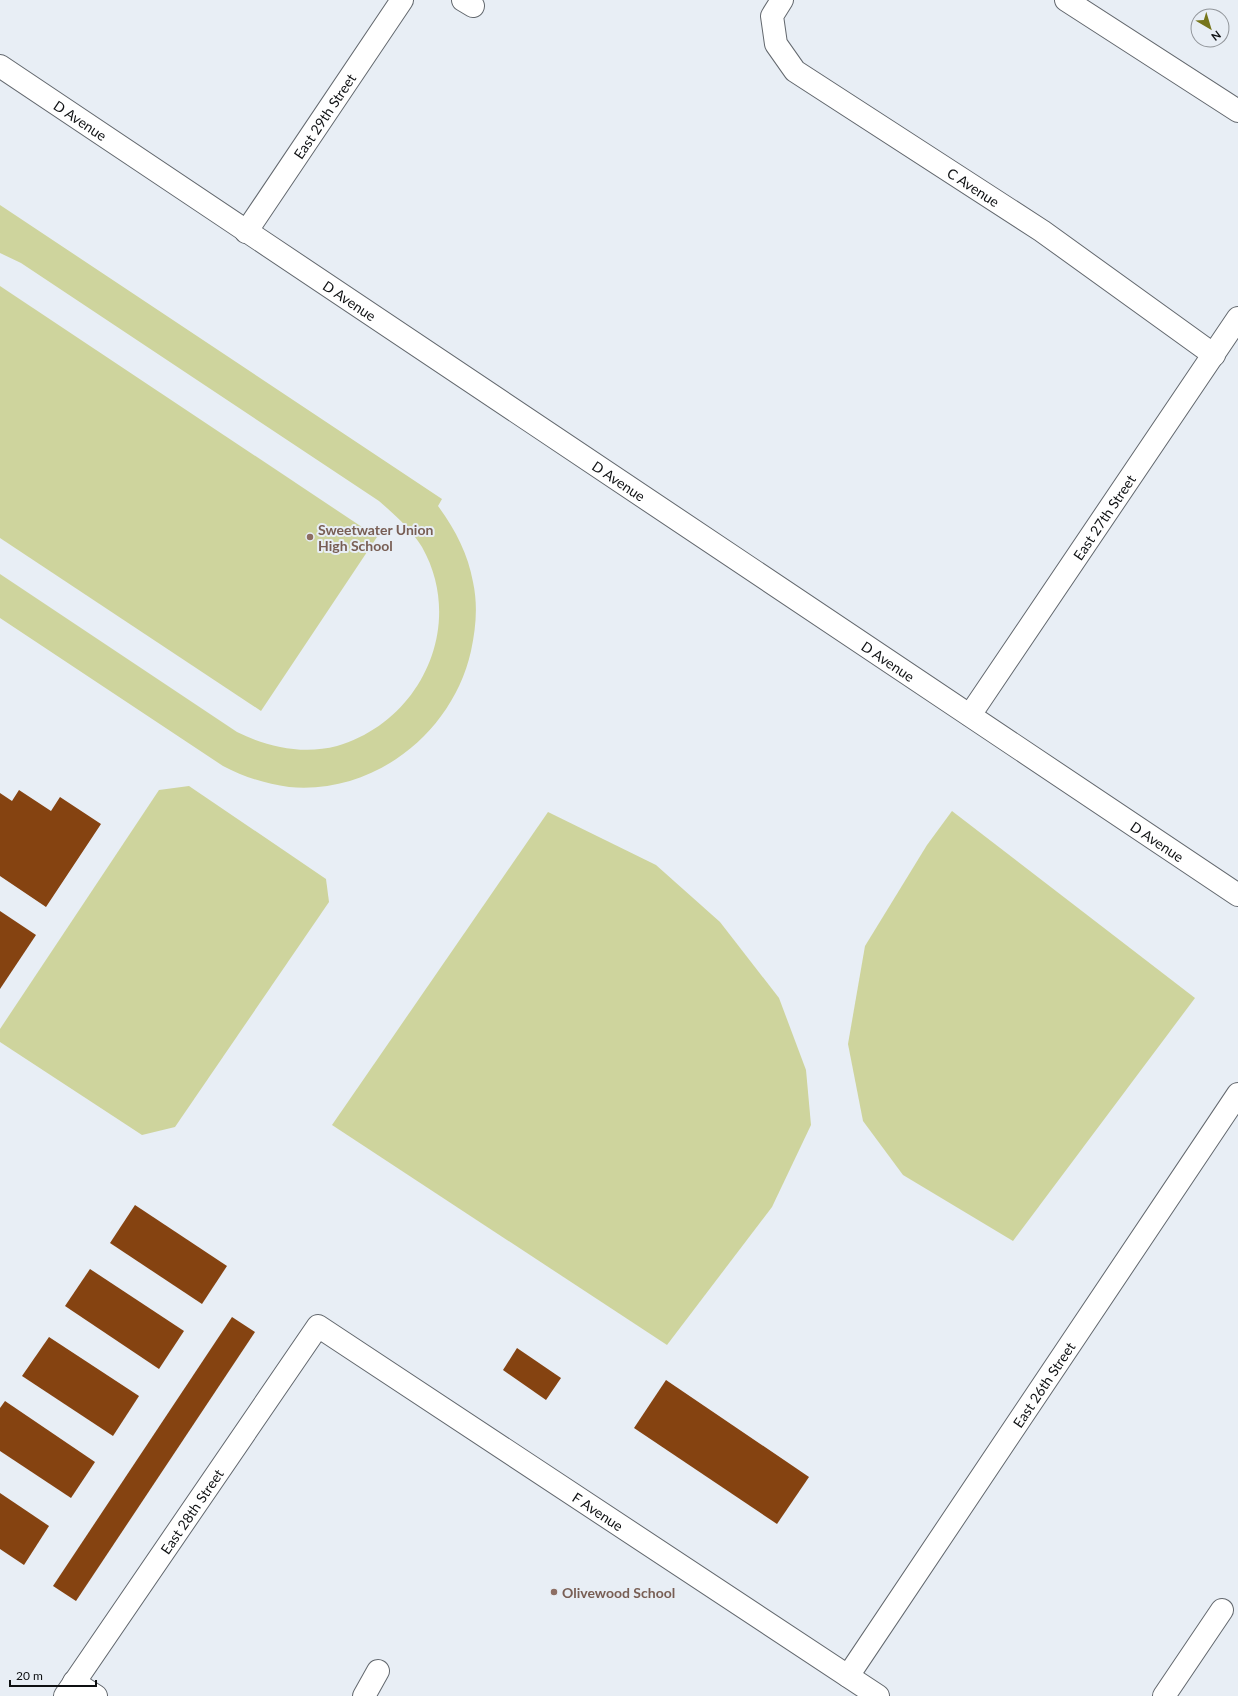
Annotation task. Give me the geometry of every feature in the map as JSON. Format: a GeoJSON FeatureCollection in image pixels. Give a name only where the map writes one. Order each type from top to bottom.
{"type":"FeatureCollection","features":[{"type":"Feature","properties":{"kind":"street","name":"East 29th Street"},"geometry":{"type":"LineString","coordinates":[[246,232],[402,0]]}},
{"type":"Feature","properties":{"kind":"street","name":"C Avenue"},"geometry":{"type":"LineString","coordinates":[[782,0],[772,16],[776,44],[795,71],[1042,232],[1214,355]]}},
{"type":"Feature","properties":{"kind":"street"},"geometry":{"type":"LineString","coordinates":[[1066,0],[1238,111]]}},
{"type":"Feature","properties":{"kind":"street","name":"D Avenue"},"geometry":{"type":"LineString","coordinates":[[0,66],[1238,895]]}},
{"type":"Feature","properties":{"kind":"street","name":"East 27th Street"},"geometry":{"type":"LineString","coordinates":[[970,715],[1238,318]]}},
{"type":"Feature","properties":{"kind":"street","name":"East 26th Street"},"geometry":{"type":"LineString","coordinates":[[848,1676],[1238,1094]]}},
{"type":"Feature","properties":{"kind":"street","name":"F Avenue"},"geometry":{"type":"LineString","coordinates":[[318,1326],[878,1696]]}},
{"type":"Feature","properties":{"kind":"street","name":"East 28th Street"},"geometry":{"type":"LineString","coordinates":[[70,1689],[318,1326]]}},
{"type":"Feature","properties":{"kind":"street"},"geometry":{"type":"LineString","coordinates":[[1164,1696],[1222,1610]]}},
{"type":"Feature","properties":{"kind":"street"},"geometry":{"type":"LineString","coordinates":[[364,1696],[378,1672]]}},
{"type":"Feature","properties":{"kind":"street"},"geometry":{"type":"LineString","coordinates":[[70,1689],[96,1696]]}},
{"type":"Feature","properties":{"kind":"green space"},"geometry":{"type":"Polygon","coordinates":[[[0,205],[442,499],[438,506],[460,542],[471,572],[476,599],[474,634],[471,651],[462,680],[447,708],[428,732],[406,752],[380,769],[351,781],[321,787],[289,787],[255,780],[223,766],[0,618],[0,574],[237,732],[260,742],[286,748],[311,750],[337,746],[367,734],[392,716],[412,693],[428,667],[437,638],[439,608],[434,577],[422,547],[408,528],[391,512],[379,501],[21,263],[0,253],[0,205]]]}},
{"type":"Feature","properties":{"kind":"green space"},"geometry":{"type":"Polygon","coordinates":[[[0,286],[377,537],[261,711],[0,538],[0,286]]]}},
{"type":"Feature","properties":{"kind":"green space"},"geometry":{"type":"Polygon","coordinates":[[[189,786],[326,879],[329,902],[175,1127],[142,1135],[0,1042],[0,1029],[159,790],[189,786]]]}},
{"type":"Feature","properties":{"kind":"green space"},"geometry":{"type":"Polygon","coordinates":[[[952,811],[1195,998],[1013,1241],[903,1175],[863,1121],[848,1044],[865,946],[927,845],[952,811]]]}},
{"type":"Feature","properties":{"kind":"green space"},"geometry":{"type":"Polygon","coordinates":[[[548,812],[656,865],[720,922],[779,998],[806,1070],[811,1125],[772,1207],[667,1345],[332,1125],[548,812]]]}},
{"type":"Feature","properties":{"kind":"building"},"geometry":{"type":"Polygon","coordinates":[[[19,790],[51,811],[60,797],[101,824],[46,907],[0,876],[0,793],[12,801],[19,790]]]}},
{"type":"Feature","properties":{"kind":"building"},"geometry":{"type":"Polygon","coordinates":[[[0,911],[36,935],[0,989],[0,911]]]}},
{"type":"Feature","properties":{"kind":"building"},"geometry":{"type":"Polygon","coordinates":[[[135,1205],[227,1266],[202,1304],[110,1243],[135,1205]]]}},
{"type":"Feature","properties":{"kind":"building"},"geometry":{"type":"Polygon","coordinates":[[[90,1269],[184,1331],[159,1369],[65,1306],[90,1269]]]}},
{"type":"Feature","properties":{"kind":"building"},"geometry":{"type":"Polygon","coordinates":[[[232,1317],[255,1332],[76,1601],[53,1586],[232,1317]]]}},
{"type":"Feature","properties":{"kind":"building"},"geometry":{"type":"Polygon","coordinates":[[[49,1337],[139,1396],[113,1436],[22,1376],[49,1337]]]}},
{"type":"Feature","properties":{"kind":"building"},"geometry":{"type":"Polygon","coordinates":[[[517,1348],[561,1378],[546,1400],[503,1370],[517,1348]]]}},
{"type":"Feature","properties":{"kind":"building"},"geometry":{"type":"Polygon","coordinates":[[[666,1380],[809,1477],[777,1524],[634,1428],[666,1380]]]}},
{"type":"Feature","properties":{"kind":"building"},"geometry":{"type":"Polygon","coordinates":[[[5,1401],[95,1462],[71,1498],[0,1451],[0,1408],[5,1401]]]}},
{"type":"Feature","properties":{"kind":"building"},"geometry":{"type":"Polygon","coordinates":[[[0,1493],[49,1526],[24,1565],[0,1549],[0,1493]]]}},
{"type":"Feature","properties":{"kind":"place","name":"Sweetwater Union High School"},"geometry":{"type":"Point","coordinates":[310,537]}},
{"type":"Feature","properties":{"kind":"place","name":"Olivewood School"},"geometry":{"type":"Point","coordinates":[554,1592]}}]}
